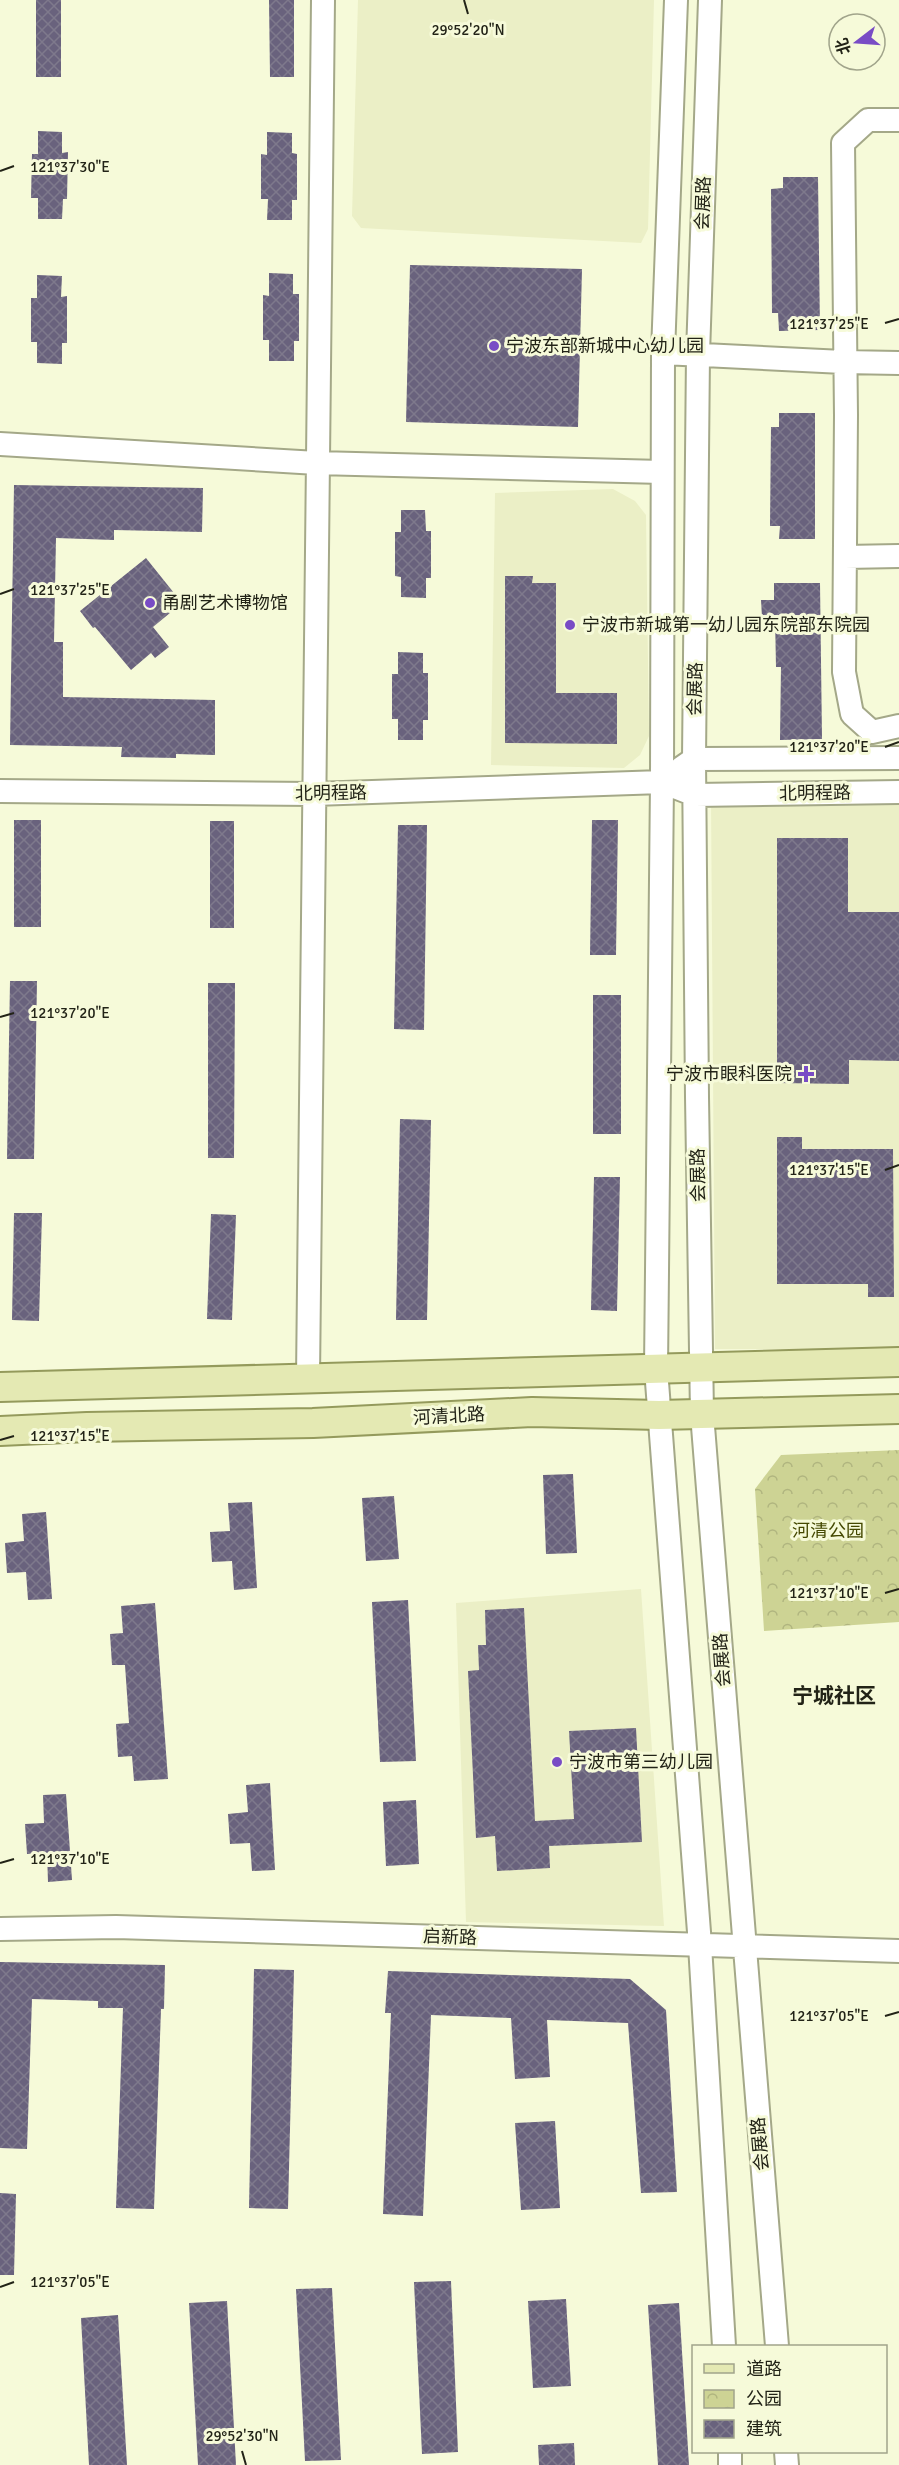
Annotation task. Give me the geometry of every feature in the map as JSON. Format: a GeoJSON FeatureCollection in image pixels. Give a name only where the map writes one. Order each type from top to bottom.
{"type":"FeatureCollection","features":[{"type":"Feature","properties":{"kind":"main road"},"geometry":{"type":"LineString","coordinates":[[0,1387],[899,1362]]}},
{"type":"Feature","properties":{"kind":"main road","name":"河清北路"},"geometry":{"type":"LineString","coordinates":[[0,1431],[87,1427],[313,1424],[532,1412],[659,1415],[899,1409]]}},
{"type":"Feature","properties":{"kind":"street"},"geometry":{"type":"LineString","coordinates":[[308,1378],[323,0]]}},
{"type":"Feature","properties":{"kind":"street","name":"会展路"},"geometry":{"type":"LineString","coordinates":[[676,0],[663,353],[662,782],[656,1369],[700,1945],[724,2345]]}},
{"type":"Feature","properties":{"kind":"street","name":"会展路"},"geometry":{"type":"LineString","coordinates":[[710,0],[698,354],[694,759],[696,1086],[702,1414],[777,2345]]}},
{"type":"Feature","properties":{"kind":"street"},"geometry":{"type":"LineString","coordinates":[[899,120],[868,120],[843,143],[844,672],[852,714],[872,732],[899,726]]}},
{"type":"Feature","properties":{"kind":"street"},"geometry":{"type":"LineString","coordinates":[[663,353],[899,363]]}},
{"type":"Feature","properties":{"kind":"street"},"geometry":{"type":"LineString","coordinates":[[0,444],[318,463],[662,472]]}},
{"type":"Feature","properties":{"kind":"street"},"geometry":{"type":"LineString","coordinates":[[845,557],[899,556]]}},
{"type":"Feature","properties":{"kind":"street","name":"北明程路"},"geometry":{"type":"LineString","coordinates":[[694,759],[899,758]]}},
{"type":"Feature","properties":{"kind":"street"},"geometry":{"type":"LineString","coordinates":[[662,782],[694,759]]}},
{"type":"Feature","properties":{"kind":"street","name":"北明程路"},"geometry":{"type":"LineString","coordinates":[[0,791],[314,794],[662,782],[695,795],[899,792]]}},
{"type":"Feature","properties":{"kind":"street","name":"启新路"},"geometry":{"type":"LineString","coordinates":[[0,1929],[116,1927],[899,1951]]}},
{"type":"Feature","properties":{"kind":"shaded area"},"geometry":{"type":"Polygon","coordinates":[[[358,0],[654,0],[648,229],[641,243],[361,228],[352,216],[358,0]]]}},
{"type":"Feature","properties":{"kind":"shaded area","name":"宁波市新城第一幼儿园东院部东院园"},"geometry":{"type":"Polygon","coordinates":[[[613,489],[635,501],[646,515],[649,736],[640,755],[624,768],[491,765],[495,493],[613,489]]]}},
{"type":"Feature","properties":{"kind":"shaded area","name":"宁波市眼科医院"},"geometry":{"type":"Polygon","coordinates":[[[711,799],[899,800],[899,1349],[715,1349],[711,799]]]}},
{"type":"Feature","properties":{"kind":"shaded area","name":"宁波市第三幼儿园"},"geometry":{"type":"Polygon","coordinates":[[[641,1589],[664,1926],[466,1922],[456,1603],[641,1589]]]}},
{"type":"Feature","properties":{"kind":"green space","name":"河清公园"},"geometry":{"type":"Polygon","coordinates":[[[899,1450],[899,1622],[764,1631],[755,1489],[781,1455],[899,1450]]]}},
{"type":"Feature","properties":{"kind":"building"},"geometry":{"type":"Polygon","coordinates":[[[36,0],[61,0],[61,77],[36,77],[36,0]]]}},
{"type":"Feature","properties":{"kind":"building"},"geometry":{"type":"Polygon","coordinates":[[[269,0],[294,0],[294,77],[270,77],[269,0]]]}},
{"type":"Feature","properties":{"kind":"building"},"geometry":{"type":"Polygon","coordinates":[[[38,131],[62,132],[62,153],[68,152],[67,199],[63,199],[62,219],[38,219],[38,198],[31,198],[32,154],[38,154],[38,131]]]}},
{"type":"Feature","properties":{"kind":"building"},"geometry":{"type":"Polygon","coordinates":[[[267,132],[292,133],[292,153],[297,154],[297,200],[292,200],[292,220],[267,220],[268,199],[261,199],[261,154],[267,155],[267,132]]]}},
{"type":"Feature","properties":{"kind":"building"},"geometry":{"type":"Polygon","coordinates":[[[783,177],[818,177],[820,330],[779,331],[778,313],[772,313],[771,189],[783,188],[783,177]]]}},
{"type":"Feature","properties":{"kind":"building","name":"宁波东部新城中心幼儿园"},"geometry":{"type":"Polygon","coordinates":[[[410,265],[582,269],[578,427],[406,422],[410,265]]]}},
{"type":"Feature","properties":{"kind":"building"},"geometry":{"type":"Polygon","coordinates":[[[269,273],[293,274],[293,294],[299,294],[299,341],[294,341],[294,361],[269,361],[269,340],[263,340],[263,295],[269,296],[269,273]]]}},
{"type":"Feature","properties":{"kind":"building"},"geometry":{"type":"Polygon","coordinates":[[[37,275],[62,276],[61,297],[67,296],[67,343],[62,343],[62,364],[37,363],[37,342],[31,342],[31,298],[37,298],[37,275]]]}},
{"type":"Feature","properties":{"kind":"building"},"geometry":{"type":"Polygon","coordinates":[[[779,413],[815,413],[815,539],[779,539],[780,526],[770,526],[771,427],[779,427],[779,413]]]}},
{"type":"Feature","properties":{"kind":"building"},"geometry":{"type":"Polygon","coordinates":[[[14,485],[203,488],[202,532],[114,530],[114,540],[56,538],[54,642],[63,642],[63,697],[215,700],[215,755],[176,754],[176,758],[121,757],[122,747],[10,745],[14,485]]]}},
{"type":"Feature","properties":{"kind":"building"},"geometry":{"type":"Polygon","coordinates":[[[401,510],[425,510],[426,531],[431,531],[431,578],[426,578],[426,598],[401,597],[401,577],[395,576],[395,532],[401,532],[401,510]]]}},
{"type":"Feature","properties":{"kind":"building"},"geometry":{"type":"Polygon","coordinates":[[[146,558],[182,603],[153,627],[169,647],[155,658],[151,653],[131,670],[80,611],[146,558]]]}},
{"type":"Feature","properties":{"kind":"building"},"geometry":{"type":"Polygon","coordinates":[[[505,576],[533,576],[532,583],[556,583],[556,693],[617,693],[617,744],[505,743],[505,576]]]}},
{"type":"Feature","properties":{"kind":"building"},"geometry":{"type":"Polygon","coordinates":[[[774,583],[820,583],[822,739],[780,740],[781,667],[776,667],[775,617],[762,617],[761,600],[774,600],[774,583]]]}},
{"type":"Feature","properties":{"kind":"building"},"geometry":{"type":"Polygon","coordinates":[[[398,652],[423,653],[423,673],[428,673],[428,720],[423,720],[423,740],[398,740],[398,719],[392,719],[392,674],[398,674],[398,652]]]}},
{"type":"Feature","properties":{"kind":"building"},"geometry":{"type":"Polygon","coordinates":[[[14,820],[41,820],[41,927],[14,927],[14,820]]]}},
{"type":"Feature","properties":{"kind":"building"},"geometry":{"type":"Polygon","coordinates":[[[592,820],[618,820],[616,955],[590,955],[592,820]]]}},
{"type":"Feature","properties":{"kind":"building"},"geometry":{"type":"Polygon","coordinates":[[[210,821],[234,821],[234,928],[210,928],[210,821]]]}},
{"type":"Feature","properties":{"kind":"building"},"geometry":{"type":"Polygon","coordinates":[[[398,825],[427,825],[424,1030],[394,1029],[398,825]]]}},
{"type":"Feature","properties":{"kind":"building"},"geometry":{"type":"Polygon","coordinates":[[[777,838],[848,838],[848,912],[899,912],[899,1061],[849,1060],[849,1084],[777,1083],[777,838]]]}},
{"type":"Feature","properties":{"kind":"building"},"geometry":{"type":"Polygon","coordinates":[[[10,981],[37,981],[34,1159],[7,1159],[10,981]]]}},
{"type":"Feature","properties":{"kind":"building"},"geometry":{"type":"Polygon","coordinates":[[[208,983],[235,983],[234,1158],[208,1158],[208,983]]]}},
{"type":"Feature","properties":{"kind":"building"},"geometry":{"type":"Polygon","coordinates":[[[593,995],[621,995],[621,1134],[593,1134],[593,995]]]}},
{"type":"Feature","properties":{"kind":"building"},"geometry":{"type":"Polygon","coordinates":[[[400,1119],[431,1120],[427,1320],[396,1320],[400,1119]]]}},
{"type":"Feature","properties":{"kind":"building"},"geometry":{"type":"Polygon","coordinates":[[[777,1137],[802,1137],[802,1149],[893,1149],[894,1297],[868,1297],[868,1284],[777,1284],[777,1137]]]}},
{"type":"Feature","properties":{"kind":"building"},"geometry":{"type":"Polygon","coordinates":[[[594,1177],[620,1177],[617,1311],[591,1310],[594,1177]]]}},
{"type":"Feature","properties":{"kind":"building"},"geometry":{"type":"Polygon","coordinates":[[[14,1213],[42,1213],[39,1321],[12,1320],[14,1213]]]}},
{"type":"Feature","properties":{"kind":"building"},"geometry":{"type":"Polygon","coordinates":[[[211,1214],[236,1215],[232,1320],[207,1319],[211,1214]]]}},
{"type":"Feature","properties":{"kind":"building"},"geometry":{"type":"Polygon","coordinates":[[[573,1474],[577,1553],[546,1554],[543,1475],[573,1474]]]}},
{"type":"Feature","properties":{"kind":"building"},"geometry":{"type":"Polygon","coordinates":[[[394,1496],[399,1559],[366,1561],[362,1498],[394,1496]]]}},
{"type":"Feature","properties":{"kind":"building"},"geometry":{"type":"Polygon","coordinates":[[[252,1502],[257,1588],[234,1590],[232,1561],[212,1562],[210,1532],[230,1531],[228,1503],[252,1502]]]}},
{"type":"Feature","properties":{"kind":"building"},"geometry":{"type":"Polygon","coordinates":[[[46,1512],[52,1599],[28,1600],[26,1572],[7,1573],[5,1543],[24,1541],[22,1514],[46,1512]]]}},
{"type":"Feature","properties":{"kind":"building"},"geometry":{"type":"Polygon","coordinates":[[[408,1600],[416,1761],[380,1762],[372,1602],[408,1600]]]}},
{"type":"Feature","properties":{"kind":"building"},"geometry":{"type":"Polygon","coordinates":[[[155,1603],[168,1779],[134,1781],[132,1756],[118,1757],[116,1724],[129,1723],[125,1665],[112,1665],[110,1634],[123,1633],[121,1606],[155,1603]]]}},
{"type":"Feature","properties":{"kind":"building"},"geometry":{"type":"Polygon","coordinates":[[[524,1608],[535,1821],[574,1819],[569,1731],[636,1728],[642,1842],[549,1846],[550,1868],[497,1871],[495,1836],[476,1838],[468,1671],[479,1670],[478,1645],[486,1645],[485,1610],[524,1608]]]}},
{"type":"Feature","properties":{"kind":"building"},"geometry":{"type":"Polygon","coordinates":[[[270,1783],[275,1870],[252,1871],[250,1843],[230,1844],[228,1814],[248,1812],[246,1785],[270,1783]]]}},
{"type":"Feature","properties":{"kind":"building"},"geometry":{"type":"Polygon","coordinates":[[[66,1794],[72,1880],[48,1882],[47,1853],[27,1854],[25,1824],[44,1823],[43,1795],[66,1794]]]}},
{"type":"Feature","properties":{"kind":"building"},"geometry":{"type":"Polygon","coordinates":[[[416,1800],[419,1864],[386,1866],[383,1802],[416,1800]]]}},
{"type":"Feature","properties":{"kind":"building"},"geometry":{"type":"Polygon","coordinates":[[[0,1962],[165,1965],[164,2009],[161,2009],[154,2209],[116,2208],[123,2008],[98,2008],[98,2001],[32,1999],[27,2149],[0,2148],[0,1962]]]}},
{"type":"Feature","properties":{"kind":"building"},"geometry":{"type":"Polygon","coordinates":[[[254,1969],[294,1970],[288,2209],[249,2208],[254,1969]]]}},
{"type":"Feature","properties":{"kind":"building"},"geometry":{"type":"Polygon","coordinates":[[[388,1971],[630,1979],[666,2010],[677,2192],[641,2193],[628,2023],[547,2020],[550,2077],[515,2079],[511,2018],[431,2015],[423,2216],[383,2214],[391,2013],[385,2013],[388,1971]]]}},
{"type":"Feature","properties":{"kind":"building"},"geometry":{"type":"Polygon","coordinates":[[[555,2121],[560,2208],[521,2210],[515,2123],[555,2121]]]}},
{"type":"Feature","properties":{"kind":"building"},"geometry":{"type":"Polygon","coordinates":[[[0,2193],[16,2194],[14,2275],[0,2275],[0,2193]]]}},
{"type":"Feature","properties":{"kind":"building"},"geometry":{"type":"Polygon","coordinates":[[[451,2281],[458,2452],[422,2454],[414,2282],[451,2281]]]}},
{"type":"Feature","properties":{"kind":"building"},"geometry":{"type":"Polygon","coordinates":[[[332,2288],[341,2460],[305,2461],[296,2289],[332,2288]]]}},
{"type":"Feature","properties":{"kind":"building"},"geometry":{"type":"Polygon","coordinates":[[[566,2299],[571,2386],[533,2388],[528,2301],[566,2299]]]}},
{"type":"Feature","properties":{"kind":"building"},"geometry":{"type":"Polygon","coordinates":[[[227,2301],[236,2465],[198,2465],[189,2303],[227,2301]]]}},
{"type":"Feature","properties":{"kind":"building"},"geometry":{"type":"Polygon","coordinates":[[[679,2303],[689,2465],[658,2465],[648,2305],[679,2303]]]}},
{"type":"Feature","properties":{"kind":"building"},"geometry":{"type":"Polygon","coordinates":[[[118,2315],[127,2465],[89,2465],[81,2318],[118,2315]]]}},
{"type":"Feature","properties":{"kind":"building"},"geometry":{"type":"Polygon","coordinates":[[[574,2443],[575,2465],[539,2465],[538,2445],[574,2443]]]}},
{"type":"Feature","properties":{"kind":"place","name":"宁波东部新城中心幼儿园"},"geometry":{"type":"Point","coordinates":[494,346]}},
{"type":"Feature","properties":{"kind":"place","name":"甬剧艺术博物馆"},"geometry":{"type":"Point","coordinates":[150,603]}},
{"type":"Feature","properties":{"kind":"place","name":"宁波市新城第一幼儿园东院部东院园"},"geometry":{"type":"Point","coordinates":[570,625]}},
{"type":"Feature","properties":{"kind":"place","name":"宁波市眼科医院"},"geometry":{"type":"Point","coordinates":[806,1074]}},
{"type":"Feature","properties":{"kind":"place","name":"宁波市第三幼儿园"},"geometry":{"type":"Point","coordinates":[557,1762]}},
{"type":"Feature","properties":{"kind":"district","name":"宁城社区"},"geometry":{"type":"Point","coordinates":[834,1696]}}]}
